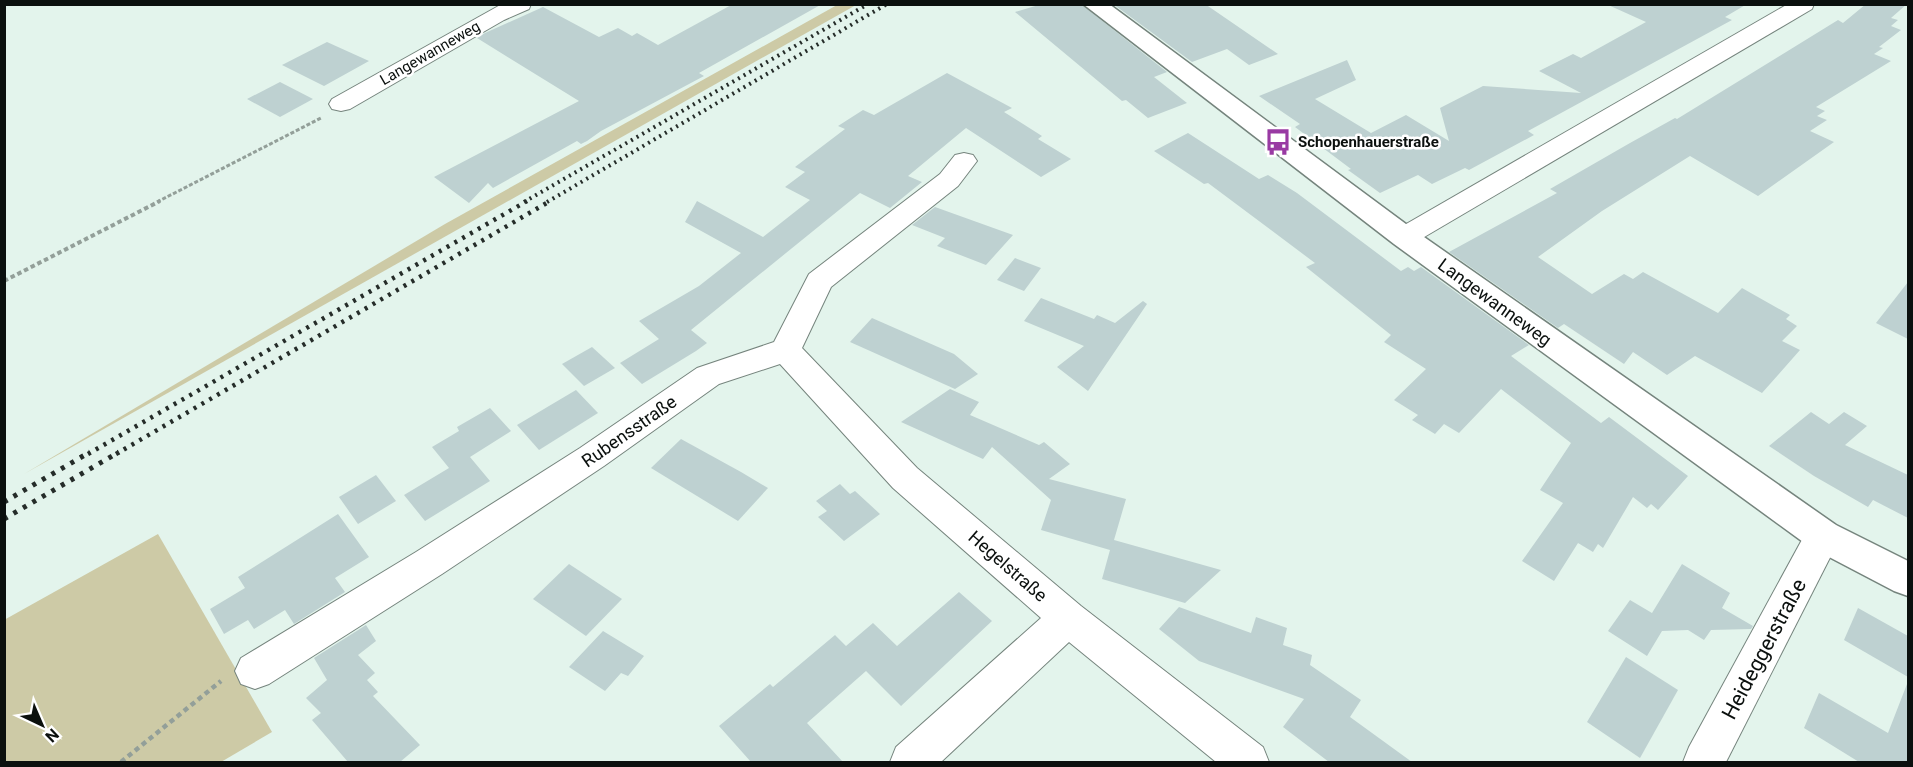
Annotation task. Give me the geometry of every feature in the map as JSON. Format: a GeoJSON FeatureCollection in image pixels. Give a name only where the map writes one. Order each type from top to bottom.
{"type":"FeatureCollection","features":[{"type":"Feature","properties":{"kind":"street","name":"Langewanneweg"},"geometry":{"type":"LineString","coordinates":[[341,104],[496,15],[521,4]]}},
{"type":"Feature","properties":{"kind":"street","name":"Langewanneweg"},"geometry":{"type":"LineString","coordinates":[[1094,4],[1404,237],[1822,536],[1908,579]]}},
{"type":"Feature","properties":{"kind":"street"},"geometry":{"type":"LineString","coordinates":[[1404,237],[1804,4]]}},
{"type":"Feature","properties":{"kind":"street"},"geometry":{"type":"LineString","coordinates":[[786,350],[819,281],[949,180],[964,161]]}},
{"type":"Feature","properties":{"kind":"street","name":"Hegelstraße"},"geometry":{"type":"LineString","coordinates":[[786,350],[905,478],[1068,618],[1248,762]]}},
{"type":"Feature","properties":{"kind":"street","name":"Rubensstraße"},"geometry":{"type":"LineString","coordinates":[[255,671],[439,557],[592,457],[708,376],[786,350]]}},
{"type":"Feature","properties":{"kind":"street","name":"Heideggerstraße"},"geometry":{"type":"LineString","coordinates":[[1704,762],[1822,536]]}},
{"type":"Feature","properties":{"kind":"street"},"geometry":{"type":"LineString","coordinates":[[911,762],[1068,618]]}},
{"type":"Feature","properties":{"kind":"path"},"geometry":{"type":"LineString","coordinates":[[4,281],[315,122],[341,104]]}},
{"type":"Feature","properties":{"kind":"path"},"geometry":{"type":"LineString","coordinates":[[122,762],[222,680],[255,671]]}},
{"type":"Feature","properties":{"kind":"shaded area"},"geometry":{"type":"Polygon","coordinates":[[[837,5],[856,5],[24,474],[445,224],[837,5]]]}},
{"type":"Feature","properties":{"kind":"shaded area"},"geometry":{"type":"Polygon","coordinates":[[[158,534],[272,732],[221,762],[5,762],[4,620],[158,534]]]}},
{"type":"Feature","properties":{"kind":"building"},"geometry":{"type":"Polygon","coordinates":[[[733,4],[822,4],[699,73],[704,76],[601,131],[587,141],[581,144],[577,141],[493,188],[488,183],[469,203],[434,177],[579,101],[477,38],[485,33],[543,7],[599,37],[618,28],[632,36],[637,33],[658,45],[733,4]]]}},
{"type":"Feature","properties":{"kind":"building"},"geometry":{"type":"Polygon","coordinates":[[[1042,4],[1081,4],[1167,72],[1154,77],[1187,103],[1148,118],[1126,100],[1122,101],[1015,12],[1042,4]]]}},
{"type":"Feature","properties":{"kind":"building"},"geometry":{"type":"Polygon","coordinates":[[[1113,4],[1205,4],[1278,54],[1249,65],[1227,49],[1192,62],[1113,4]]]}},
{"type":"Feature","properties":{"kind":"building"},"geometry":{"type":"Polygon","coordinates":[[[1606,4],[1747,4],[1725,17],[1732,20],[1528,131],[1534,135],[1469,170],[1465,168],[1432,184],[1418,175],[1380,193],[1295,127],[1300,124],[1259,96],[1347,60],[1356,80],[1315,99],[1371,133],[1406,115],[1449,141],[1440,108],[1483,86],[1581,93],[1539,71],[1573,54],[1581,58],[1646,22],[1606,4]]]}},
{"type":"Feature","properties":{"kind":"building"},"geometry":{"type":"Polygon","coordinates":[[[1866,4],[1907,4],[1891,18],[1898,20],[1891,26],[1901,30],[1879,47],[1883,48],[1874,54],[1891,61],[1816,107],[1825,111],[1817,116],[1827,120],[1810,131],[1834,142],[1758,196],[1690,156],[1602,211],[1538,257],[1592,294],[1624,274],[1633,279],[1643,272],[1718,313],[1742,288],[1790,315],[1786,319],[1797,326],[1782,341],[1800,350],[1762,393],[1695,356],[1667,375],[1633,352],[1624,364],[1564,324],[1558,328],[1449,252],[1557,193],[1550,189],[1675,118],[1677,119],[1838,20],[1843,23],[1866,4]]]}},
{"type":"Feature","properties":{"kind":"building"},"geometry":{"type":"Polygon","coordinates":[[[327,42],[369,61],[324,86],[282,65],[327,42]]]}},
{"type":"Feature","properties":{"kind":"building"},"geometry":{"type":"Polygon","coordinates":[[[947,73],[1012,108],[1004,112],[1042,136],[1038,139],[1071,159],[1041,177],[966,128],[908,176],[922,182],[890,208],[860,193],[691,330],[707,343],[696,351],[642,384],[620,363],[659,339],[639,321],[699,286],[741,253],[685,222],[697,201],[763,237],[810,200],[785,187],[805,172],[795,167],[845,129],[838,126],[863,110],[874,115],[947,73]]]}},
{"type":"Feature","properties":{"kind":"building"},"geometry":{"type":"Polygon","coordinates":[[[280,82],[313,99],[280,117],[247,99],[280,82]]]}},
{"type":"Feature","properties":{"kind":"building"},"geometry":{"type":"Polygon","coordinates":[[[1188,133],[1259,179],[1268,175],[1297,193],[1401,271],[1408,267],[1414,271],[1421,267],[1529,345],[1511,356],[1601,423],[1609,417],[1688,476],[1658,510],[1651,504],[1647,508],[1633,497],[1603,548],[1598,544],[1593,552],[1578,543],[1554,581],[1522,561],[1563,503],[1540,490],[1571,443],[1501,389],[1459,433],[1444,424],[1435,434],[1412,420],[1418,415],[1394,400],[1426,369],[1384,342],[1391,335],[1306,267],[1315,263],[1208,183],[1204,184],[1154,151],[1188,133]]]}},
{"type":"Feature","properties":{"kind":"building"},"geometry":{"type":"Polygon","coordinates":[[[935,207],[1013,235],[986,265],[937,246],[945,238],[912,225],[935,207]]]}},
{"type":"Feature","properties":{"kind":"building"},"geometry":{"type":"Polygon","coordinates":[[[1015,258],[1041,268],[1024,291],[997,280],[1015,258]]]}},
{"type":"Feature","properties":{"kind":"building"},"geometry":{"type":"Polygon","coordinates":[[[1908,282],[1908,339],[1876,323],[1908,282]]]}},
{"type":"Feature","properties":{"kind":"building"},"geometry":{"type":"Polygon","coordinates":[[[1041,298],[1094,319],[1097,315],[1115,323],[1143,301],[1147,304],[1088,391],[1057,367],[1084,346],[1024,321],[1041,298]]]}},
{"type":"Feature","properties":{"kind":"building"},"geometry":{"type":"Polygon","coordinates":[[[872,318],[954,354],[978,374],[955,389],[850,342],[872,318]]]}},
{"type":"Feature","properties":{"kind":"building"},"geometry":{"type":"Polygon","coordinates":[[[592,347],[615,368],[584,386],[562,364],[592,347]]]}},
{"type":"Feature","properties":{"kind":"building"},"geometry":{"type":"Polygon","coordinates":[[[950,389],[979,402],[970,415],[1039,445],[1044,442],[1070,464],[1049,479],[1126,499],[1114,540],[1221,570],[1185,603],[1102,579],[1110,550],[1041,530],[1051,500],[992,447],[983,459],[901,422],[950,389]]]}},
{"type":"Feature","properties":{"kind":"building"},"geometry":{"type":"Polygon","coordinates":[[[576,390],[598,413],[539,450],[517,425],[576,390]]]}},
{"type":"Feature","properties":{"kind":"building"},"geometry":{"type":"Polygon","coordinates":[[[490,408],[511,431],[470,457],[490,481],[425,521],[404,495],[449,468],[432,447],[459,431],[457,427],[490,408]]]}},
{"type":"Feature","properties":{"kind":"building"},"geometry":{"type":"Polygon","coordinates":[[[1811,412],[1829,424],[1844,412],[1867,426],[1845,445],[1908,475],[1908,518],[1873,500],[1868,507],[1814,476],[1769,446],[1811,412]]]}},
{"type":"Feature","properties":{"kind":"building"},"geometry":{"type":"Polygon","coordinates":[[[681,439],[768,488],[738,521],[651,468],[681,439]]]}},
{"type":"Feature","properties":{"kind":"building"},"geometry":{"type":"Polygon","coordinates":[[[376,475],[396,501],[358,524],[339,497],[376,475]]]}},
{"type":"Feature","properties":{"kind":"building"},"geometry":{"type":"Polygon","coordinates":[[[840,484],[850,494],[855,491],[880,514],[844,541],[818,517],[827,511],[816,501],[840,484]]]}},
{"type":"Feature","properties":{"kind":"building"},"geometry":{"type":"Polygon","coordinates":[[[338,514],[369,557],[335,578],[345,592],[294,624],[285,610],[254,629],[248,620],[224,634],[210,609],[245,588],[238,577],[338,514]]]}},
{"type":"Feature","properties":{"kind":"building"},"geometry":{"type":"Polygon","coordinates":[[[569,564],[622,599],[586,636],[533,599],[569,564]]]}},
{"type":"Feature","properties":{"kind":"building"},"geometry":{"type":"Polygon","coordinates":[[[1682,564],[1730,593],[1722,608],[1753,626],[1751,629],[1711,630],[1704,640],[1688,630],[1662,631],[1647,656],[1608,631],[1630,600],[1652,613],[1682,564]]]}},
{"type":"Feature","properties":{"kind":"building"},"geometry":{"type":"Polygon","coordinates":[[[959,592],[992,621],[901,706],[866,671],[807,723],[843,762],[751,762],[719,726],[770,684],[773,687],[835,635],[846,646],[873,623],[897,646],[959,592]]]}},
{"type":"Feature","properties":{"kind":"building"},"geometry":{"type":"Polygon","coordinates":[[[1179,607],[1251,633],[1256,617],[1287,628],[1283,645],[1312,655],[1310,665],[1361,700],[1350,717],[1412,762],[1329,762],[1283,727],[1304,699],[1199,661],[1159,629],[1179,607]]]}},
{"type":"Feature","properties":{"kind":"building"},"geometry":{"type":"Polygon","coordinates":[[[1858,608],[1908,636],[1908,677],[1844,640],[1858,608]]]}},
{"type":"Feature","properties":{"kind":"building"},"geometry":{"type":"Polygon","coordinates":[[[366,625],[376,641],[358,655],[375,673],[367,680],[378,692],[373,696],[420,745],[400,762],[348,762],[312,720],[321,713],[306,698],[327,680],[314,658],[366,625]]]}},
{"type":"Feature","properties":{"kind":"building"},"geometry":{"type":"Polygon","coordinates":[[[603,631],[644,656],[628,676],[621,673],[605,691],[569,667],[603,631]]]}},
{"type":"Feature","properties":{"kind":"building"},"geometry":{"type":"Polygon","coordinates":[[[1626,657],[1678,690],[1640,758],[1587,722],[1626,657]]]}},
{"type":"Feature","properties":{"kind":"building"},"geometry":{"type":"Polygon","coordinates":[[[1907,684],[1908,762],[1859,762],[1804,728],[1819,693],[1888,733],[1907,684]]]}},
{"type":"Feature","properties":{"kind":"railway"},"geometry":{"type":"LineString","coordinates":[[524,202],[868,4]]}},
{"type":"Feature","properties":{"kind":"railway"},"geometry":{"type":"LineString","coordinates":[[547,202],[887,4]]}},
{"type":"Feature","properties":{"kind":"railway"},"geometry":{"type":"LineString","coordinates":[[88,454],[527,201]]}},
{"type":"Feature","properties":{"kind":"railway"},"geometry":{"type":"LineString","coordinates":[[116,454],[550,201]]}},
{"type":"Feature","properties":{"kind":"railway"},"geometry":{"type":"LineString","coordinates":[[4,502],[90,452]]}},
{"type":"Feature","properties":{"kind":"railway"},"geometry":{"type":"LineString","coordinates":[[4,519],[119,452]]}},
{"type":"Feature","properties":{"kind":"place","name":"Schopenhauerstraße"},"geometry":{"type":"Point","coordinates":[1278,142]}}]}
